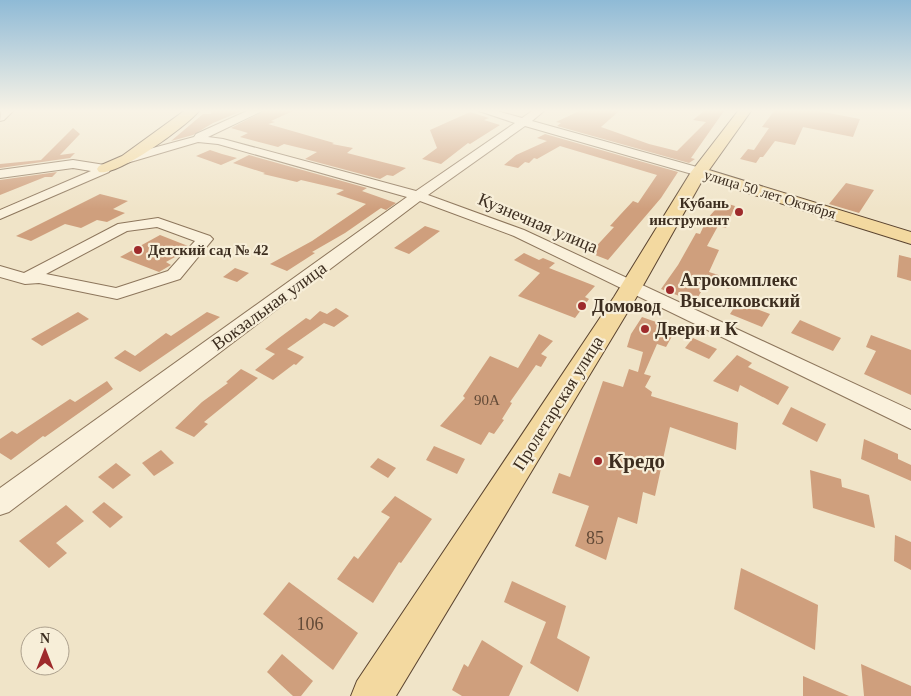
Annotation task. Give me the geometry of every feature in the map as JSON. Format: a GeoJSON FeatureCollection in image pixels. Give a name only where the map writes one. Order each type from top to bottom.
{"type":"FeatureCollection","features":[{"type":"Feature","properties":{"kind":"main road"},"geometry":{"type":"LineString","coordinates":[[105,169],[127,159],[148,143]]}},
{"type":"Feature","properties":{"kind":"main road","name":"Пролетарская улица"},"geometry":{"type":"LineString","coordinates":[[372,696],[632,287],[699,172],[721,143]]}},
{"type":"Feature","properties":{"kind":"main road","name":"улица 50 лет Октября"},"geometry":{"type":"LineString","coordinates":[[699,172],[911,238]]}},
{"type":"Feature","properties":{"kind":"street","name":"Кузнечная улица"},"geometry":{"type":"LineString","coordinates":[[127,159],[182,143]]}},
{"type":"Feature","properties":{"kind":"street","name":"Кузнечная улица"},"geometry":{"type":"LineString","coordinates":[[230,143],[418,196],[519,233],[911,420]]}},
{"type":"Feature","properties":{"kind":"street","name":"Вокзальная улица"},"geometry":{"type":"LineString","coordinates":[[3,498],[493,143]]}},
{"type":"Feature","properties":{"kind":"street","name":"улица 50 лет Октября"},"geometry":{"type":"LineString","coordinates":[[599,143],[699,172]]}},
{"type":"Feature","properties":{"kind":"street"},"geometry":{"type":"LineString","coordinates":[[0,174],[73,164],[105,169]]}},
{"type":"Feature","properties":{"kind":"street"},"geometry":{"type":"LineString","coordinates":[[0,215],[105,169]]}},
{"type":"Feature","properties":{"kind":"street"},"geometry":{"type":"LineString","coordinates":[[0,271],[25,279],[39,278],[117,294],[174,274],[205,239],[158,222],[123,227],[25,279]]}},
{"type":"Feature","properties":{"kind":"building"},"geometry":{"type":"Polygon","coordinates":[[[58,143],[71,143],[60,155],[75,153],[70,158],[0,168],[0,164],[41,160],[58,143]]]}},
{"type":"Feature","properties":{"kind":"building"},"geometry":{"type":"Polygon","coordinates":[[[265,143],[333,143],[353,148],[347,153],[406,168],[393,176],[387,175],[380,179],[305,159],[317,152],[284,144],[278,147],[265,143]]]}},
{"type":"Feature","properties":{"kind":"building"},"geometry":{"type":"Polygon","coordinates":[[[435,143],[467,143],[441,164],[422,159],[437,148],[435,143]]]}},
{"type":"Feature","properties":{"kind":"building"},"geometry":{"type":"Polygon","coordinates":[[[542,143],[578,143],[678,172],[661,198],[608,260],[590,253],[614,227],[610,226],[633,201],[638,203],[657,175],[560,146],[537,159],[534,158],[529,163],[525,162],[518,168],[504,165],[516,155],[542,143]]]}},
{"type":"Feature","properties":{"kind":"building"},"geometry":{"type":"Polygon","coordinates":[[[619,143],[648,143],[677,151],[685,143],[701,143],[691,158],[695,159],[689,163],[619,143]]]}},
{"type":"Feature","properties":{"kind":"building"},"geometry":{"type":"Polygon","coordinates":[[[758,143],[773,143],[756,163],[740,159],[748,149],[754,150],[758,143]]]}},
{"type":"Feature","properties":{"kind":"building"},"geometry":{"type":"Polygon","coordinates":[[[210,150],[237,158],[221,165],[196,156],[210,150]]]}},
{"type":"Feature","properties":{"kind":"building"},"geometry":{"type":"Polygon","coordinates":[[[249,155],[367,188],[362,191],[396,203],[386,210],[381,208],[345,233],[312,252],[315,253],[287,271],[270,264],[312,241],[366,204],[336,194],[344,190],[263,174],[265,173],[233,163],[249,155]]]}},
{"type":"Feature","properties":{"kind":"building"},"geometry":{"type":"Polygon","coordinates":[[[57,172],[52,177],[45,177],[0,195],[0,180],[57,172]]]}},
{"type":"Feature","properties":{"kind":"building"},"geometry":{"type":"Polygon","coordinates":[[[846,183],[874,190],[859,213],[829,204],[846,183]]]}},
{"type":"Feature","properties":{"kind":"building"},"geometry":{"type":"Polygon","coordinates":[[[100,194],[128,201],[113,209],[125,213],[107,222],[97,220],[81,228],[65,224],[31,241],[16,236],[100,194]]]}},
{"type":"Feature","properties":{"kind":"building"},"geometry":{"type":"Polygon","coordinates":[[[722,202],[735,206],[726,228],[718,226],[707,246],[719,250],[709,272],[734,280],[729,289],[707,282],[695,302],[661,289],[678,265],[696,233],[700,234],[707,219],[722,202]]]}},
{"type":"Feature","properties":{"kind":"building"},"geometry":{"type":"Polygon","coordinates":[[[514,209],[528,215],[518,221],[503,216],[514,209]]]}},
{"type":"Feature","properties":{"kind":"building"},"geometry":{"type":"Polygon","coordinates":[[[425,226],[440,231],[409,254],[394,248],[425,226]]]}},
{"type":"Feature","properties":{"kind":"building"},"geometry":{"type":"Polygon","coordinates":[[[160,235],[188,246],[182,253],[166,262],[171,265],[159,272],[120,257],[160,235]]]}},
{"type":"Feature","properties":{"kind":"building"},"geometry":{"type":"Polygon","coordinates":[[[524,253],[539,260],[543,258],[555,263],[549,268],[595,286],[585,297],[589,299],[575,318],[518,296],[540,273],[514,260],[524,253]]]}},
{"type":"Feature","properties":{"kind":"building"},"geometry":{"type":"Polygon","coordinates":[[[899,255],[911,258],[911,281],[897,277],[899,255]]]}},
{"type":"Feature","properties":{"kind":"building"},"geometry":{"type":"Polygon","coordinates":[[[235,268],[249,273],[237,282],[223,277],[235,268]]]}},
{"type":"Feature","properties":{"kind":"building"},"geometry":{"type":"Polygon","coordinates":[[[738,302],[770,314],[762,327],[730,314],[738,302]]]}},
{"type":"Feature","properties":{"kind":"building"},"geometry":{"type":"Polygon","coordinates":[[[336,308],[349,316],[334,327],[324,323],[287,349],[304,357],[296,365],[294,364],[273,380],[255,370],[275,354],[265,349],[279,338],[306,318],[310,320],[320,311],[327,314],[336,308]]]}},
{"type":"Feature","properties":{"kind":"building"},"geometry":{"type":"Polygon","coordinates":[[[78,312],[89,319],[42,346],[31,339],[78,312]]]}},
{"type":"Feature","properties":{"kind":"building"},"geometry":{"type":"Polygon","coordinates":[[[207,312],[220,317],[140,372],[114,358],[125,350],[135,356],[166,333],[171,336],[207,312]]]}},
{"type":"Feature","properties":{"kind":"building"},"geometry":{"type":"Polygon","coordinates":[[[642,317],[676,329],[666,347],[657,344],[644,374],[651,376],[645,387],[652,392],[651,396],[738,423],[736,450],[670,427],[655,496],[643,492],[637,524],[618,517],[606,560],[575,546],[589,506],[552,493],[559,473],[570,477],[603,381],[623,387],[629,369],[638,372],[643,352],[627,347],[631,334],[642,317]]]}},
{"type":"Feature","properties":{"kind":"building"},"geometry":{"type":"Polygon","coordinates":[[[800,320],[841,338],[833,351],[791,333],[800,320]]]}},
{"type":"Feature","properties":{"kind":"building"},"geometry":{"type":"Polygon","coordinates":[[[539,334],[553,341],[541,354],[547,357],[541,367],[536,365],[510,402],[512,403],[502,419],[504,420],[494,434],[489,432],[481,445],[440,426],[465,398],[463,396],[490,356],[518,368],[539,334]]]}},
{"type":"Feature","properties":{"kind":"building"},"geometry":{"type":"Polygon","coordinates":[[[871,335],[911,350],[911,395],[864,374],[876,351],[866,347],[871,335]]]}},
{"type":"Feature","properties":{"kind":"building"},"geometry":{"type":"Polygon","coordinates":[[[693,338],[717,349],[709,359],[685,348],[693,338]]]}},
{"type":"Feature","properties":{"kind":"building"},"geometry":{"type":"Polygon","coordinates":[[[737,355],[752,363],[748,367],[789,387],[778,405],[740,385],[738,392],[713,381],[737,355]]]}},
{"type":"Feature","properties":{"kind":"building"},"geometry":{"type":"Polygon","coordinates":[[[241,369],[258,378],[204,422],[208,424],[194,437],[175,428],[202,402],[228,383],[226,382],[241,369]]]}},
{"type":"Feature","properties":{"kind":"building"},"geometry":{"type":"Polygon","coordinates":[[[107,381],[113,389],[11,460],[0,453],[0,439],[12,431],[17,434],[70,399],[75,402],[107,381]]]}},
{"type":"Feature","properties":{"kind":"building"},"geometry":{"type":"Polygon","coordinates":[[[791,407],[826,424],[817,442],[782,424],[791,407]]]}},
{"type":"Feature","properties":{"kind":"building"},"geometry":{"type":"Polygon","coordinates":[[[864,439],[898,454],[898,459],[911,465],[911,481],[861,459],[864,439]]]}},
{"type":"Feature","properties":{"kind":"building"},"geometry":{"type":"Polygon","coordinates":[[[434,446],[465,459],[457,474],[426,460],[434,446]]]}},
{"type":"Feature","properties":{"kind":"building"},"geometry":{"type":"Polygon","coordinates":[[[161,450],[174,463],[154,476],[142,463],[161,450]]]}},
{"type":"Feature","properties":{"kind":"building"},"geometry":{"type":"Polygon","coordinates":[[[378,458],[396,468],[388,478],[370,467],[378,458]]]}},
{"type":"Feature","properties":{"kind":"building"},"geometry":{"type":"Polygon","coordinates":[[[116,463],[131,475],[113,489],[98,477],[116,463]]]}},
{"type":"Feature","properties":{"kind":"building"},"geometry":{"type":"Polygon","coordinates":[[[810,470],[841,479],[842,487],[869,495],[875,528],[813,508],[810,470]]]}},
{"type":"Feature","properties":{"kind":"building"},"geometry":{"type":"Polygon","coordinates":[[[395,496],[432,519],[401,563],[399,562],[373,603],[337,579],[354,556],[358,559],[390,517],[381,512],[395,496]]]}},
{"type":"Feature","properties":{"kind":"building"},"geometry":{"type":"Polygon","coordinates":[[[104,502],[123,517],[110,528],[92,512],[104,502]]]}},
{"type":"Feature","properties":{"kind":"building"},"geometry":{"type":"Polygon","coordinates":[[[66,505],[84,521],[56,543],[67,553],[49,568],[19,541],[66,505]]]}},
{"type":"Feature","properties":{"kind":"building"},"geometry":{"type":"Polygon","coordinates":[[[895,535],[911,542],[911,570],[894,561],[895,535]]]}},
{"type":"Feature","properties":{"kind":"building"},"geometry":{"type":"Polygon","coordinates":[[[741,568],[818,605],[815,650],[734,609],[741,568]]]}},
{"type":"Feature","properties":{"kind":"building"},"geometry":{"type":"Polygon","coordinates":[[[512,581],[566,606],[557,638],[590,657],[578,692],[530,663],[546,622],[504,602],[512,581]]]}},
{"type":"Feature","properties":{"kind":"building"},"geometry":{"type":"Polygon","coordinates":[[[289,582],[358,633],[333,670],[263,614],[289,582]]]}},
{"type":"Feature","properties":{"kind":"building"},"geometry":{"type":"Polygon","coordinates":[[[482,640],[523,666],[509,696],[462,696],[452,690],[464,664],[468,667],[482,640]]]}},
{"type":"Feature","properties":{"kind":"building"},"geometry":{"type":"Polygon","coordinates":[[[282,654],[313,681],[301,696],[293,696],[267,672],[282,654]]]}},
{"type":"Feature","properties":{"kind":"building"},"geometry":{"type":"Polygon","coordinates":[[[861,664],[911,686],[911,696],[864,696],[861,664]]]}},
{"type":"Feature","properties":{"kind":"building"},"geometry":{"type":"Polygon","coordinates":[[[803,676],[849,696],[803,696],[803,676]]]}},
{"type":"Feature","properties":{"kind":"place","name":"Кубань инструмент"},"geometry":{"type":"Point","coordinates":[739,212]}},
{"type":"Feature","properties":{"kind":"place","name":"Детский сад № 42"},"geometry":{"type":"Point","coordinates":[138,250]}},
{"type":"Feature","properties":{"kind":"place","name":"Агрокомплекс Выселковский"},"geometry":{"type":"Point","coordinates":[670,290]}},
{"type":"Feature","properties":{"kind":"place","name":"Домовод"},"geometry":{"type":"Point","coordinates":[582,306]}},
{"type":"Feature","properties":{"kind":"place","name":"Двери и К"},"geometry":{"type":"Point","coordinates":[645,329]}},
{"type":"Feature","properties":{"kind":"place","name":"Кредо"},"geometry":{"type":"Point","coordinates":[598,461]}}]}
